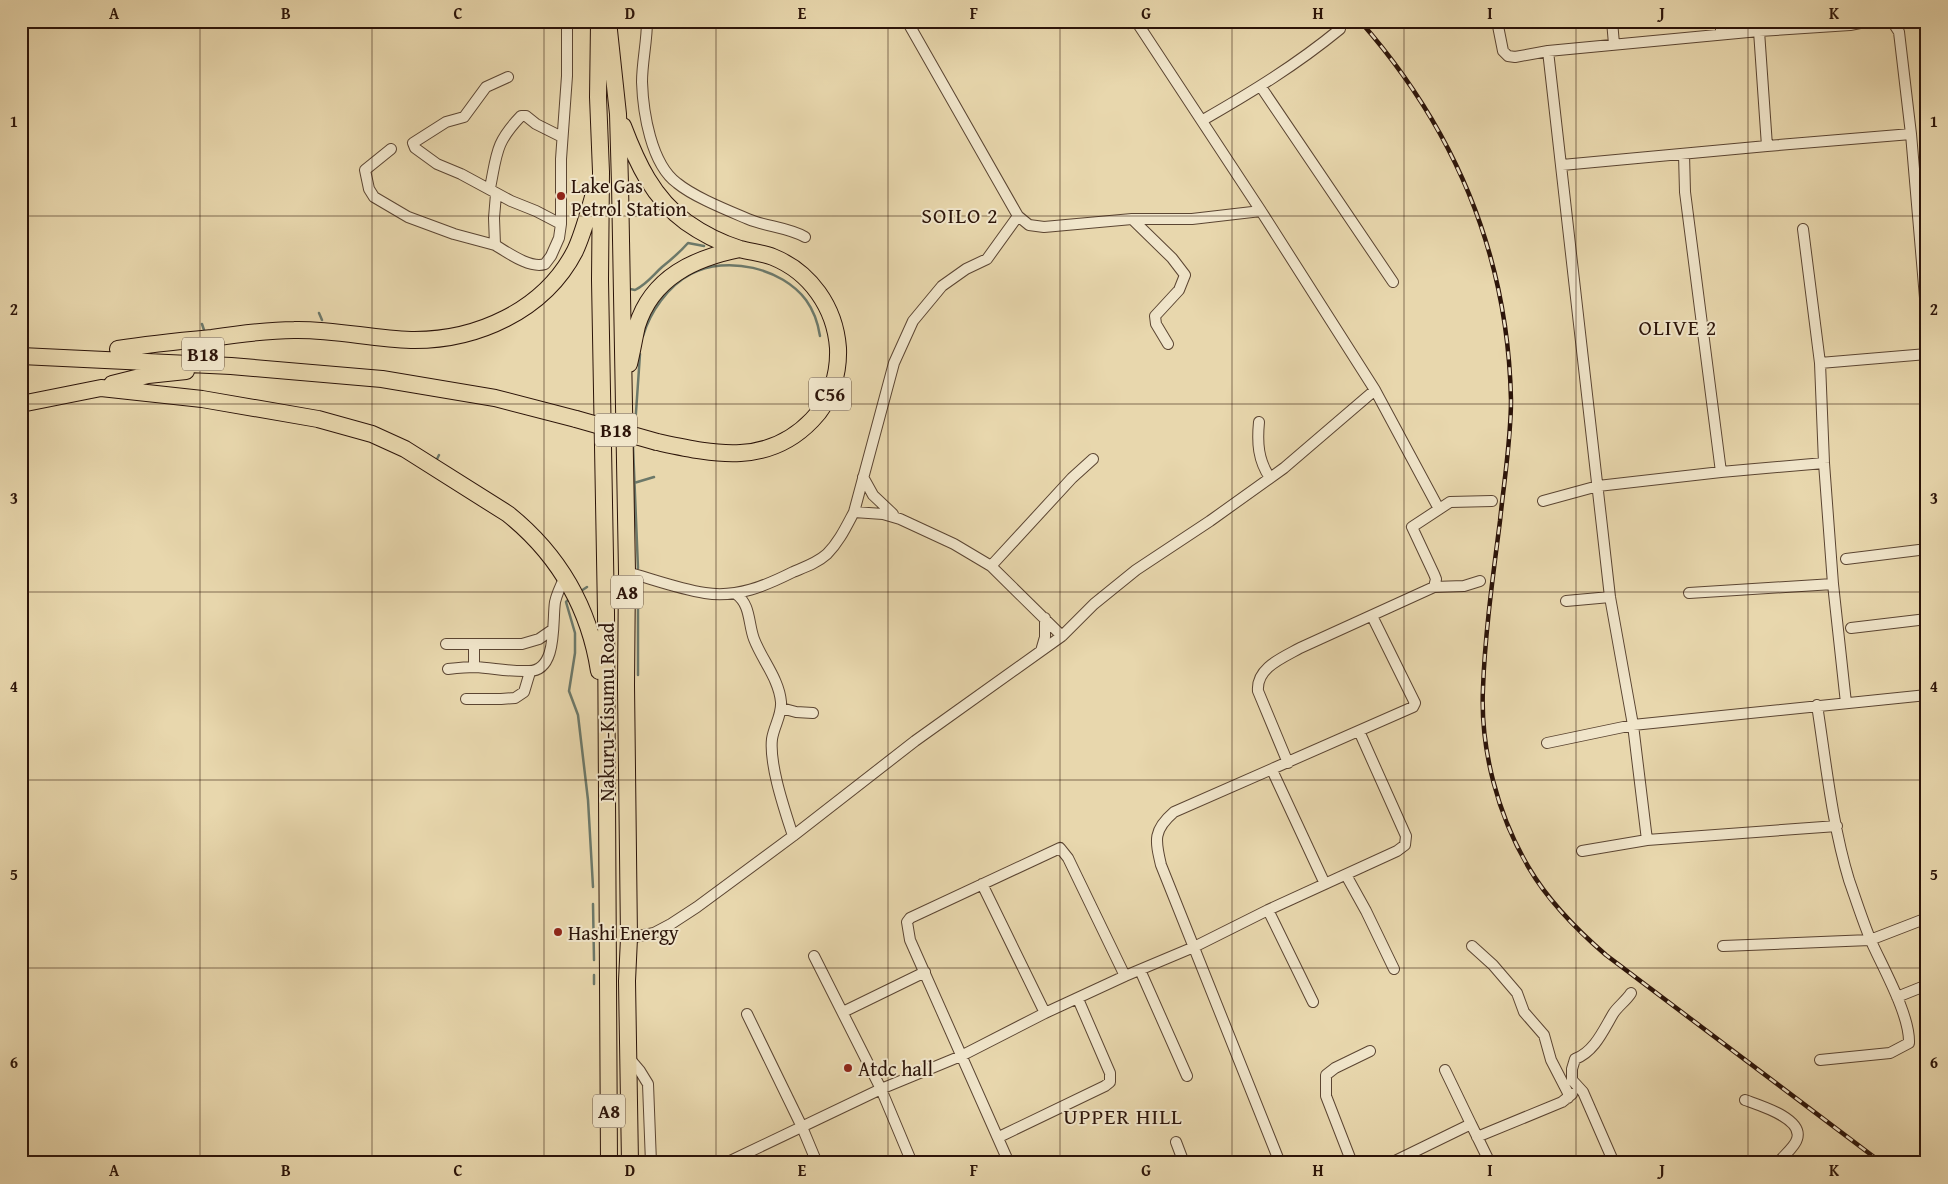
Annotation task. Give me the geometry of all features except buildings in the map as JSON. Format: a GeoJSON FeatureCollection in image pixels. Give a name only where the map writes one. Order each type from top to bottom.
{"type":"FeatureCollection","features":[{"type":"Feature","properties":{"kind":"highway","name":"Nakuru-Kisumu Road"},"geometry":{"type":"LineString","coordinates":[[599,21],[600,280],[606,613],[609,1163]]}},
{"type":"Feature","properties":{"kind":"highway","name":"Nakuru-Kisumu Road"},"geometry":{"type":"LineString","coordinates":[[608,21],[618,114],[627,572],[626,685],[629,938],[627,981],[630,1163]]}},
{"type":"Feature","properties":{"kind":"highway"},"geometry":{"type":"LineString","coordinates":[[618,114],[632,151],[646,178],[663,201],[699,231],[711,238],[740,249]]}},
{"type":"Feature","properties":{"kind":"highway"},"geometry":{"type":"LineString","coordinates":[[118,349],[293,330],[335,331],[410,340],[434,339],[457,337],[495,325],[517,312],[544,291],[567,263],[582,232],[601,172]]}},
{"type":"Feature","properties":{"kind":"highway"},"geometry":{"type":"LineString","coordinates":[[623,381],[638,326],[646,307],[659,287],[667,279],[689,265],[719,253],[740,249]]}},
{"type":"Feature","properties":{"kind":"highway","name":"C56"},"geometry":{"type":"LineString","coordinates":[[657,442],[722,454],[737,455],[761,451],[788,440],[806,428],[816,417],[829,396],[838,360],[838,345],[830,313],[820,294],[804,276],[784,262],[740,249]]}},
{"type":"Feature","properties":{"kind":"highway","name":"B18"},"geometry":{"type":"LineString","coordinates":[[21,347],[118,349],[268,358],[376,376],[382,379]]}},
{"type":"Feature","properties":{"kind":"highway","name":"B18"},"geometry":{"type":"LineString","coordinates":[[21,356],[231,366],[382,379],[495,398],[657,442]]}},
{"type":"Feature","properties":{"kind":"highway"},"geometry":{"type":"LineString","coordinates":[[21,404],[101,388],[148,376],[231,366]]}},
{"type":"Feature","properties":{"kind":"highway"},"geometry":{"type":"LineString","coordinates":[[101,388],[151,392],[282,411],[349,426],[405,448],[508,514],[538,540],[552,556],[580,604],[588,626],[599,666],[606,708]]}},
{"type":"Feature","properties":{"kind":"street"},"geometry":{"type":"LineString","coordinates":[[391,149],[365,170],[369,189],[374,198],[408,217],[454,234],[495,245],[517,258],[542,265],[545,264],[559,238],[561,224],[562,137],[567,76],[566,21]]}},
{"type":"Feature","properties":{"kind":"street"},"geometry":{"type":"LineString","coordinates":[[647,21],[642,81],[644,103],[652,143],[661,165],[668,175],[677,184],[749,220],[775,228],[784,228],[805,237]]}},
{"type":"Feature","properties":{"kind":"street"},"geometry":{"type":"LineString","coordinates":[[907,21],[1018,216],[1029,225],[1044,227],[1132,219],[1192,219],[1261,210]]}},
{"type":"Feature","properties":{"kind":"street"},"geometry":{"type":"LineString","coordinates":[[1136,21],[1203,120],[1375,390],[1439,509]]}},
{"type":"Feature","properties":{"kind":"street"},"geometry":{"type":"LineString","coordinates":[[1496,21],[1503,51],[1508,56],[1614,44],[1870,21]]}},
{"type":"Feature","properties":{"kind":"street"},"geometry":{"type":"LineString","coordinates":[[1612,21],[1614,44]]}},
{"type":"Feature","properties":{"kind":"street"},"geometry":{"type":"LineString","coordinates":[[1721,21],[1721,34]]}},
{"type":"Feature","properties":{"kind":"street"},"geometry":{"type":"LineString","coordinates":[[1892,21],[1899,32],[1924,246],[1927,322]]}},
{"type":"Feature","properties":{"kind":"street"},"geometry":{"type":"LineString","coordinates":[[1203,120],[1261,87],[1310,53],[1340,29]]}},
{"type":"Feature","properties":{"kind":"street"},"geometry":{"type":"LineString","coordinates":[[1759,31],[1767,146]]}},
{"type":"Feature","properties":{"kind":"street"},"geometry":{"type":"LineString","coordinates":[[1548,51],[1610,597],[1633,724],[1647,840]]}},
{"type":"Feature","properties":{"kind":"street"},"geometry":{"type":"LineString","coordinates":[[508,77],[486,87],[464,117],[446,122],[412,143],[414,148],[437,164],[561,224]]}},
{"type":"Feature","properties":{"kind":"street"},"geometry":{"type":"LineString","coordinates":[[1261,87],[1393,282]]}},
{"type":"Feature","properties":{"kind":"street"},"geometry":{"type":"LineString","coordinates":[[495,245],[493,191],[498,147],[506,132],[521,116],[526,116],[536,124],[562,137]]}},
{"type":"Feature","properties":{"kind":"street"},"geometry":{"type":"LineString","coordinates":[[1562,165],[1910,134]]}},
{"type":"Feature","properties":{"kind":"street"},"geometry":{"type":"LineString","coordinates":[[1684,154],[1685,192],[1721,472]]}},
{"type":"Feature","properties":{"kind":"street"},"geometry":{"type":"LineString","coordinates":[[627,572],[704,593],[736,594],[779,580],[826,555],[840,538],[854,512],[894,364],[913,321],[942,286],[966,268],[987,259],[1018,216]]}},
{"type":"Feature","properties":{"kind":"street"},"geometry":{"type":"LineString","coordinates":[[1132,219],[1172,258],[1185,275],[1179,290],[1156,316],[1156,324],[1168,344]]}},
{"type":"Feature","properties":{"kind":"street"},"geometry":{"type":"LineString","coordinates":[[1803,229],[1820,363],[1824,463],[1833,584],[1846,703]]}},
{"type":"Feature","properties":{"kind":"street"},"geometry":{"type":"LineString","coordinates":[[1820,363],[1927,354]]}},
{"type":"Feature","properties":{"kind":"street"},"geometry":{"type":"LineString","coordinates":[[629,938],[654,933],[671,924],[793,836],[915,741],[1062,636],[1094,604],[1136,570],[1270,478],[1375,390]]}},
{"type":"Feature","properties":{"kind":"street"},"geometry":{"type":"LineString","coordinates":[[1259,422],[1259,452],[1261,462],[1270,478]]}},
{"type":"Feature","properties":{"kind":"street"},"geometry":{"type":"LineString","coordinates":[[991,566],[1056,494],[1093,459]]}},
{"type":"Feature","properties":{"kind":"street"},"geometry":{"type":"LineString","coordinates":[[1543,501],[1598,486],[1824,463]]}},
{"type":"Feature","properties":{"kind":"street"},"geometry":{"type":"LineString","coordinates":[[863,477],[873,495],[900,519]]}},
{"type":"Feature","properties":{"kind":"street"},"geometry":{"type":"LineString","coordinates":[[1434,587],[1436,579],[1412,527],[1455,501],[1492,501]]}},
{"type":"Feature","properties":{"kind":"street"},"geometry":{"type":"LineString","coordinates":[[854,512],[884,514],[900,519],[954,544],[991,566],[1062,636]]}},
{"type":"Feature","properties":{"kind":"street"},"geometry":{"type":"LineString","coordinates":[[1846,559],[1927,549]]}},
{"type":"Feature","properties":{"kind":"street"},"geometry":{"type":"LineString","coordinates":[[448,669],[474,667],[530,672],[542,668],[548,660],[557,592],[565,577]]}},
{"type":"Feature","properties":{"kind":"street"},"geometry":{"type":"LineString","coordinates":[[1288,763],[1258,691],[1257,685],[1262,673],[1283,657],[1300,648],[1434,587],[1464,586],[1480,581]]}},
{"type":"Feature","properties":{"kind":"street"},"geometry":{"type":"LineString","coordinates":[[1689,593],[1833,584]]}},
{"type":"Feature","properties":{"kind":"street"},"geometry":{"type":"LineString","coordinates":[[736,594],[746,605],[753,636],[778,690],[781,708],[772,740],[772,752],[793,836]]}},
{"type":"Feature","properties":{"kind":"street"},"geometry":{"type":"LineString","coordinates":[[1566,601],[1610,597]]}},
{"type":"Feature","properties":{"kind":"street"},"geometry":{"type":"LineString","coordinates":[[1280,1163],[1161,865],[1156,842],[1160,826],[1174,812],[1415,705],[1372,616]]}},
{"type":"Feature","properties":{"kind":"street"},"geometry":{"type":"LineString","coordinates":[[1040,652],[1045,636],[1045,618]]}},
{"type":"Feature","properties":{"kind":"street"},"geometry":{"type":"LineString","coordinates":[[1851,628],[1927,620]]}},
{"type":"Feature","properties":{"kind":"street"},"geometry":{"type":"LineString","coordinates":[[446,644],[522,644],[539,639],[552,630]]}},
{"type":"Feature","properties":{"kind":"street"},"geometry":{"type":"LineString","coordinates":[[474,644],[474,667]]}},
{"type":"Feature","properties":{"kind":"street"},"geometry":{"type":"LineString","coordinates":[[466,699],[515,698],[524,692],[530,672]]}},
{"type":"Feature","properties":{"kind":"street"},"geometry":{"type":"LineString","coordinates":[[1547,743],[1633,724],[1927,695]]}},
{"type":"Feature","properties":{"kind":"street"},"geometry":{"type":"LineString","coordinates":[[1817,705],[1837,826],[1849,879],[1870,940],[1897,997],[1909,1036],[1909,1043],[1890,1053],[1820,1060]]}},
{"type":"Feature","properties":{"kind":"street"},"geometry":{"type":"LineString","coordinates":[[781,708],[796,712],[813,713]]}},
{"type":"Feature","properties":{"kind":"street"},"geometry":{"type":"LineString","coordinates":[[726,1163],[881,1089],[961,1056],[1045,1013],[1194,947],[1268,910],[1397,851],[1405,845],[1406,836],[1359,731]]}},
{"type":"Feature","properties":{"kind":"street"},"geometry":{"type":"LineString","coordinates":[[1272,770],[1325,884]]}},
{"type":"Feature","properties":{"kind":"street"},"geometry":{"type":"LineString","coordinates":[[1582,851],[1647,840],[1837,826]]}},
{"type":"Feature","properties":{"kind":"street"},"geometry":{"type":"LineString","coordinates":[[1009,1163],[910,940],[906,922],[910,918],[1057,848],[1062,849],[1125,976]]}},
{"type":"Feature","properties":{"kind":"street"},"geometry":{"type":"LineString","coordinates":[[1346,875],[1394,969]]}},
{"type":"Feature","properties":{"kind":"street"},"geometry":{"type":"LineString","coordinates":[[982,884],[1045,1013]]}},
{"type":"Feature","properties":{"kind":"street"},"geometry":{"type":"LineString","coordinates":[[1268,910],[1313,1002]]}},
{"type":"Feature","properties":{"kind":"street"},"geometry":{"type":"LineString","coordinates":[[1723,946],[1870,940],[1927,918]]}},
{"type":"Feature","properties":{"kind":"street"},"geometry":{"type":"LineString","coordinates":[[1472,946],[1479,954],[1493,964],[1517,993],[1524,1012],[1544,1035],[1551,1060],[1568,1093],[1568,1098]]}},
{"type":"Feature","properties":{"kind":"street"},"geometry":{"type":"LineString","coordinates":[[814,956],[881,1089],[912,1163]]}},
{"type":"Feature","properties":{"kind":"street"},"geometry":{"type":"LineString","coordinates":[[1140,970],[1187,1076]]}},
{"type":"Feature","properties":{"kind":"street"},"geometry":{"type":"LineString","coordinates":[[843,1012],[925,972]]}},
{"type":"Feature","properties":{"kind":"street"},"geometry":{"type":"LineString","coordinates":[[1897,997],[1927,985]]}},
{"type":"Feature","properties":{"kind":"street"},"geometry":{"type":"LineString","coordinates":[[1614,1163],[1583,1092],[1571,1076],[1575,1059],[1586,1054],[1591,1049],[1613,1013],[1631,993]]}},
{"type":"Feature","properties":{"kind":"street"},"geometry":{"type":"LineString","coordinates":[[999,1137],[1110,1082],[1110,1073],[1078,999]]}},
{"type":"Feature","properties":{"kind":"street"},"geometry":{"type":"LineString","coordinates":[[747,1014],[802,1127],[817,1163]]}},
{"type":"Feature","properties":{"kind":"street"},"geometry":{"type":"LineString","coordinates":[[1352,1163],[1326,1096],[1326,1075],[1335,1068],[1370,1051]]}},
{"type":"Feature","properties":{"kind":"street"},"geometry":{"type":"LineString","coordinates":[[629,1058],[648,1084],[651,1163]]}},
{"type":"Feature","properties":{"kind":"street"},"geometry":{"type":"LineString","coordinates":[[1445,1070],[1490,1163]]}},
{"type":"Feature","properties":{"kind":"street"},"geometry":{"type":"LineString","coordinates":[[1478,1137],[1568,1098],[1577,1086]]}},
{"type":"Feature","properties":{"kind":"street"},"geometry":{"type":"LineString","coordinates":[[1745,1100],[1780,1114],[1793,1123],[1798,1134],[1797,1141],[1778,1163]]}},
{"type":"Feature","properties":{"kind":"street"},"geometry":{"type":"LineString","coordinates":[[1391,1163],[1471,1124]]}},
{"type":"Feature","properties":{"kind":"street"},"geometry":{"type":"LineString","coordinates":[[1176,1142],[1184,1163]]}},
{"type":"Feature","properties":{"kind":"waterway"},"geometry":{"type":"LineString","coordinates":[[630,289],[635,290],[643,285],[688,243],[704,246]]}},
{"type":"Feature","properties":{"kind":"waterway"},"geometry":{"type":"LineString","coordinates":[[643,336],[655,309],[675,285],[691,274],[705,268],[737,265],[769,273],[796,289],[811,308],[820,336]]}},
{"type":"Feature","properties":{"kind":"waterway"},"geometry":{"type":"LineString","coordinates":[[319,313],[322,320]]}},
{"type":"Feature","properties":{"kind":"waterway"},"geometry":{"type":"LineString","coordinates":[[202,324],[204,330]]}},
{"type":"Feature","properties":{"kind":"waterway"},"geometry":{"type":"LineString","coordinates":[[635,427],[640,354]]}},
{"type":"Feature","properties":{"kind":"waterway"},"geometry":{"type":"LineString","coordinates":[[633,446],[638,568]]}},
{"type":"Feature","properties":{"kind":"waterway"},"geometry":{"type":"LineString","coordinates":[[437,459],[439,455]]}},
{"type":"Feature","properties":{"kind":"waterway"},"geometry":{"type":"LineString","coordinates":[[634,483],[654,477]]}},
{"type":"Feature","properties":{"kind":"waterway"},"geometry":{"type":"LineString","coordinates":[[638,582],[638,675]]}},
{"type":"Feature","properties":{"kind":"waterway"},"geometry":{"type":"LineString","coordinates":[[581,591],[587,587]]}},
{"type":"Feature","properties":{"kind":"waterway"},"geometry":{"type":"LineString","coordinates":[[569,599],[566,602],[575,633],[575,653],[569,691],[578,715],[588,800],[593,887]]}},
{"type":"Feature","properties":{"kind":"waterway"},"geometry":{"type":"LineString","coordinates":[[593,904],[594,960]]}},
{"type":"Feature","properties":{"kind":"waterway"},"geometry":{"type":"LineString","coordinates":[[594,975],[594,984]]}},
{"type":"Feature","properties":{"kind":"railway"},"geometry":{"type":"LineString","coordinates":[[1360,21],[1394,62],[1449,150],[1470,197],[1487,245],[1500,295],[1508,347],[1511,415],[1487,625],[1483,711],[1488,758],[1493,781],[1508,827],[1529,868],[1545,892],[1574,925],[1606,955],[1882,1163]]}},
{"type":"Feature","properties":{"kind":"place","name":"Lake Gas Petrol Station"},"geometry":{"type":"Point","coordinates":[561,196]}},
{"type":"Feature","properties":{"kind":"place","name":"Hashi Energy"},"geometry":{"type":"Point","coordinates":[558,932]}},
{"type":"Feature","properties":{"kind":"place","name":"Atdc hall"},"geometry":{"type":"Point","coordinates":[848,1068]}},
{"type":"Feature","properties":{"kind":"district","name":"SOILO 2"},"geometry":{"type":"Point","coordinates":[960,215]}},
{"type":"Feature","properties":{"kind":"district","name":"OLIVE 2"},"geometry":{"type":"Point","coordinates":[1678,327]}},
{"type":"Feature","properties":{"kind":"district","name":"UPPER HILL"},"geometry":{"type":"Point","coordinates":[1123,1116]}}]}
